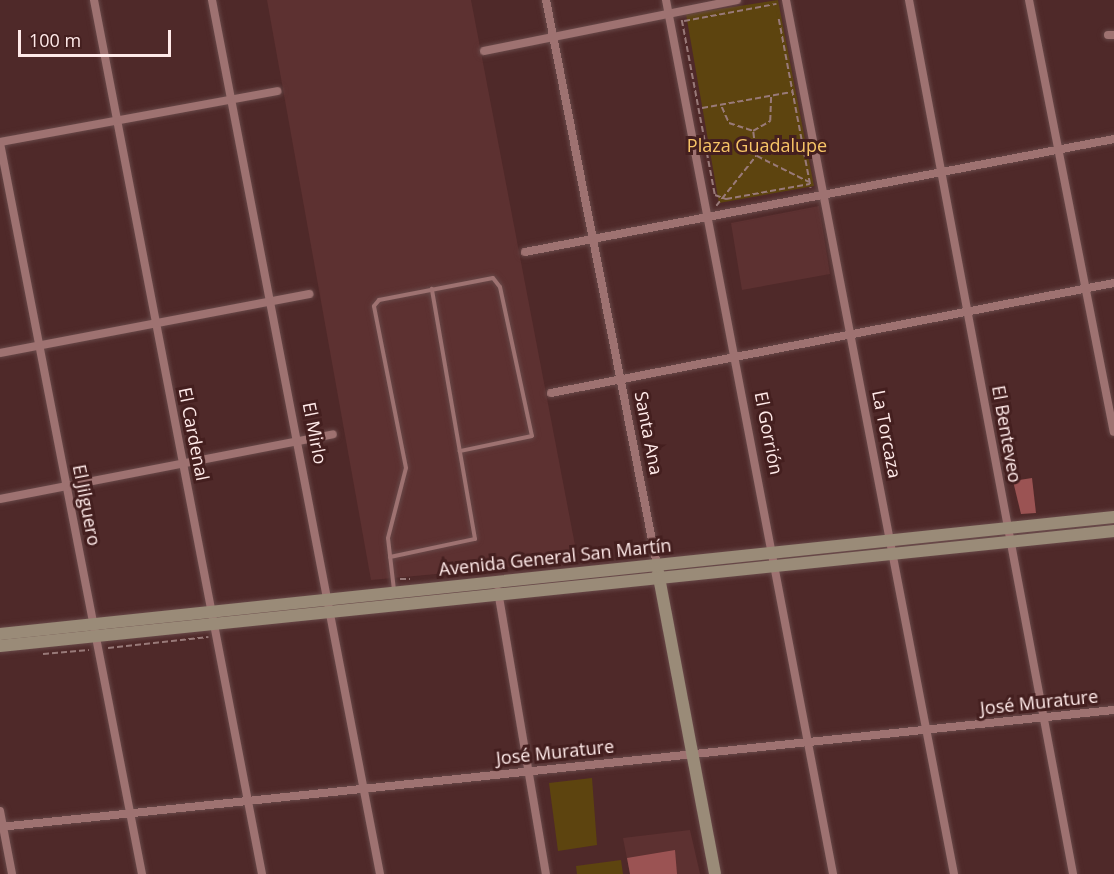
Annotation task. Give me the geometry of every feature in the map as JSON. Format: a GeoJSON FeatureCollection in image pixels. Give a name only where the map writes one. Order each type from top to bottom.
{"type":"FeatureCollection","features":[{"type":"Feature","properties":{"kind":"main road","name":"Avenida General San Martín"},"geometry":{"type":"LineString","coordinates":[[0,646],[95,630],[497,587],[775,551],[1114,517]]}},
{"type":"Feature","properties":{"kind":"main road","name":"Avenida General San Martín"},"geometry":{"type":"LineString","coordinates":[[497,587],[660,578],[1114,531]]}},
{"type":"Feature","properties":{"kind":"main road","name":"Santa Ana"},"geometry":{"type":"LineString","coordinates":[[657,565],[691,756],[715,874]]}},
{"type":"Feature","properties":{"kind":"main road","name":"Avenida General San Martín"},"geometry":{"type":"LineString","coordinates":[[0,634],[95,630]]}},
{"type":"Feature","properties":{"kind":"street","name":"El Cardenal"},"geometry":{"type":"LineString","coordinates":[[94,0],[262,874]]}},
{"type":"Feature","properties":{"kind":"street","name":"El Mirlo"},"geometry":{"type":"LineString","coordinates":[[212,0],[299,441],[380,874]]}},
{"type":"Feature","properties":{"kind":"street","name":"Santa Ana"},"geometry":{"type":"LineString","coordinates":[[546,0],[657,565]]}},
{"type":"Feature","properties":{"kind":"street","name":"El Gorrión"},"geometry":{"type":"LineString","coordinates":[[666,0],[775,551],[833,874]]}},
{"type":"Feature","properties":{"kind":"street"},"geometry":{"type":"LineString","coordinates":[[484,51],[736,0]]}},
{"type":"Feature","properties":{"kind":"street","name":"El Benteveo"},"geometry":{"type":"LineString","coordinates":[[909,0],[1014,542],[1073,874]]}},
{"type":"Feature","properties":{"kind":"street"},"geometry":{"type":"LineString","coordinates":[[1029,0],[1114,432]]}},
{"type":"Feature","properties":{"kind":"street","name":"La Torcaza"},"geometry":{"type":"LineString","coordinates":[[786,1],[852,334],[954,874]]}},
{"type":"Feature","properties":{"kind":"street"},"geometry":{"type":"LineString","coordinates":[[0,143],[277,91]]}},
{"type":"Feature","properties":{"kind":"street"},"geometry":{"type":"LineString","coordinates":[[525,252],[1114,139]]}},
{"type":"Feature","properties":{"kind":"street","name":"El Jilguero"},"geometry":{"type":"LineString","coordinates":[[0,143],[142,874]]}},
{"type":"Feature","properties":{"kind":"street"},"geometry":{"type":"LineString","coordinates":[[551,393],[736,355],[1114,283]]}},
{"type":"Feature","properties":{"kind":"street"},"geometry":{"type":"LineString","coordinates":[[0,353],[309,294]]}},
{"type":"Feature","properties":{"kind":"street"},"geometry":{"type":"LineString","coordinates":[[0,499],[333,434]]}},
{"type":"Feature","properties":{"kind":"street"},"geometry":{"type":"LineString","coordinates":[[497,587],[546,874]]}},
{"type":"Feature","properties":{"kind":"street","name":"José Murature"},"geometry":{"type":"LineString","coordinates":[[1,826],[130,815],[1114,710]]}},
{"type":"Feature","properties":{"kind":"street"},"geometry":{"type":"LineString","coordinates":[[0,811],[1,826],[12,874]]}},
{"type":"Feature","properties":{"kind":"lane"},"geometry":{"type":"LineString","coordinates":[[395,598],[388,538],[406,468],[374,306],[379,300],[487,277],[498,282],[532,436],[459,450]]}},
{"type":"Feature","properties":{"kind":"lane"},"geometry":{"type":"LineString","coordinates":[[390,557],[474,543],[432,289]]}},
{"type":"Feature","properties":{"kind":"path"},"geometry":{"type":"LineString","coordinates":[[776,0],[813,197]]}},
{"type":"Feature","properties":{"kind":"path"},"geometry":{"type":"LineString","coordinates":[[671,24],[786,1]]}},
{"type":"Feature","properties":{"kind":"path"},"geometry":{"type":"LineString","coordinates":[[680,10],[701,109],[715,195],[721,199],[810,183]]}},
{"type":"Feature","properties":{"kind":"path"},"geometry":{"type":"LineString","coordinates":[[701,109],[805,90]]}},
{"type":"Feature","properties":{"kind":"path"},"geometry":{"type":"LineString","coordinates":[[722,105],[729,123],[753,131],[770,121],[771,96]]}},
{"type":"Feature","properties":{"kind":"path"},"geometry":{"type":"LineString","coordinates":[[707,216],[756,156],[753,131]]}},
{"type":"Feature","properties":{"kind":"path"},"geometry":{"type":"LineString","coordinates":[[756,156],[810,183]]}},
{"type":"Feature","properties":{"kind":"shaded area"},"geometry":{"type":"Polygon","coordinates":[[[267,0],[471,0],[578,561],[371,580],[267,0]]]}},
{"type":"Feature","properties":{"kind":"shaded area"},"geometry":{"type":"Polygon","coordinates":[[[819,206],[830,274],[742,290],[731,223],[819,206]]]}},
{"type":"Feature","properties":{"kind":"shaded area"},"geometry":{"type":"Polygon","coordinates":[[[690,830],[700,874],[630,874],[623,838],[690,830]]]}},
{"type":"Feature","properties":{"kind":"green space","name":"Plaza Guadalupe"},"geometry":{"type":"Polygon","coordinates":[[[778,0],[814,186],[719,203],[686,14],[778,0]]]}},
{"type":"Feature","properties":{"kind":"green space"},"geometry":{"type":"Polygon","coordinates":[[[592,778],[597,845],[558,851],[549,783],[592,778]]]}},
{"type":"Feature","properties":{"kind":"green space"},"geometry":{"type":"Polygon","coordinates":[[[621,860],[623,874],[577,874],[576,866],[621,860]]]}},
{"type":"Feature","properties":{"kind":"building"},"geometry":{"type":"Polygon","coordinates":[[[1032,478],[1036,513],[1021,514],[1013,481],[1032,478]]]}},
{"type":"Feature","properties":{"kind":"building"},"geometry":{"type":"Polygon","coordinates":[[[675,850],[677,874],[630,874],[627,858],[675,850]]]}}]}
